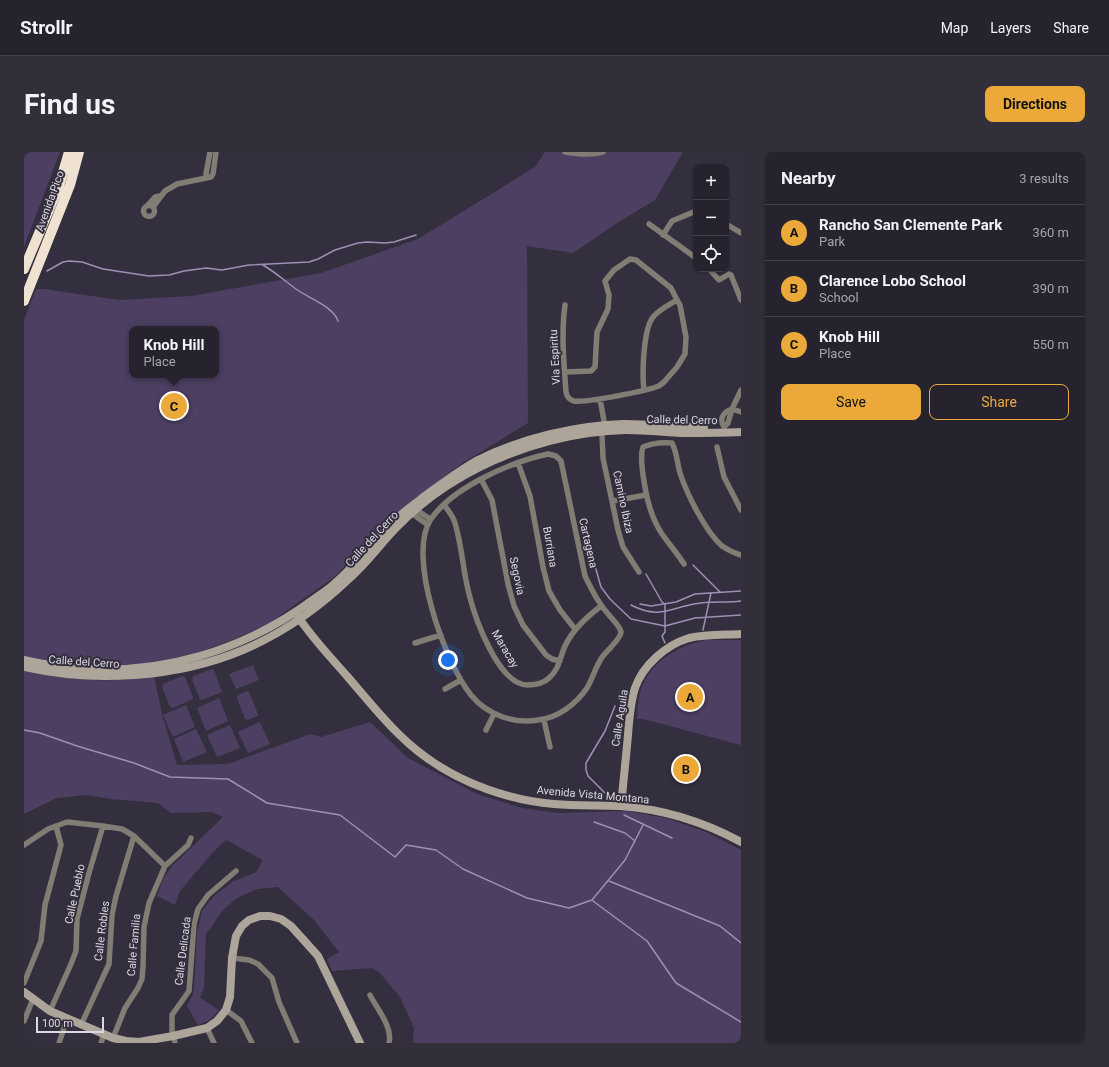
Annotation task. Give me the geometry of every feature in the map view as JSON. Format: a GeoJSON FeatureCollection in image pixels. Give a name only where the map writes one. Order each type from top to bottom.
{"type":"FeatureCollection","features":[{"type":"Feature","properties":{"kind":"highway","name":"Avenida Pico"},"geometry":{"type":"LineString","coordinates":[[24,269],[59,186],[69,152]]}},
{"type":"Feature","properties":{"kind":"highway","name":"Avenida Pico"},"geometry":{"type":"LineString","coordinates":[[24,301],[70,185],[79,152]]}},
{"type":"Feature","properties":{"kind":"street"},"geometry":{"type":"LineString","coordinates":[[207,178],[206,174],[210,152]]}},
{"type":"Feature","properties":{"kind":"street"},"geometry":{"type":"LineString","coordinates":[[151,206],[158,201],[164,191],[177,184],[211,177],[213,174],[216,152]]}},
{"type":"Feature","properties":{"kind":"street"},"geometry":{"type":"LineString","coordinates":[[565,152],[580,155],[598,154],[603,152]]}},
{"type":"Feature","properties":{"kind":"street"},"geometry":{"type":"LineString","coordinates":[[663,235],[672,221],[693,213]]}},
{"type":"Feature","properties":{"kind":"street"},"geometry":{"type":"LineString","coordinates":[[649,224],[693,256]]}},
{"type":"Feature","properties":{"kind":"street"},"geometry":{"type":"LineString","coordinates":[[729,226],[741,233]]}},
{"type":"Feature","properties":{"kind":"street"},"geometry":{"type":"LineString","coordinates":[[564,372],[591,371],[595,367],[597,332],[608,309],[609,295],[604,281],[614,270],[630,259],[636,260],[671,288],[680,305],[686,338],[685,354],[677,367],[664,382],[654,388],[600,399]]}},
{"type":"Feature","properties":{"kind":"street"},"geometry":{"type":"LineString","coordinates":[[712,272],[719,280],[730,274],[741,300]]}},
{"type":"Feature","properties":{"kind":"street"},"geometry":{"type":"LineString","coordinates":[[644,390],[642,372],[649,322],[658,312],[677,300]]}},
{"type":"Feature","properties":{"kind":"street","name":"Via Espiritu"},"geometry":{"type":"LineString","coordinates":[[565,305],[563,318],[564,372],[567,395],[571,400],[579,401],[600,399]]}},
{"type":"Feature","properties":{"kind":"street"},"geometry":{"type":"LineString","coordinates":[[724,430],[722,424],[723,414],[732,408],[741,390]]}},
{"type":"Feature","properties":{"kind":"street","name":"Camino Ibiza"},"geometry":{"type":"LineString","coordinates":[[600,399],[604,421],[603,458],[623,547],[639,572]]}},
{"type":"Feature","properties":{"kind":"street"},"geometry":{"type":"LineString","coordinates":[[732,408],[741,412]]}},
{"type":"Feature","properties":{"kind":"street","name":"Calle del Cerro"},"geometry":{"type":"LineString","coordinates":[[24,667],[60,673],[122,676],[170,670],[208,662],[242,650],[270,636],[297,616],[337,590],[354,575],[412,509],[452,483],[480,467],[506,455],[530,447],[603,429],[681,433],[724,430],[741,426]]}},
{"type":"Feature","properties":{"kind":"street","name":"Calle del Cerro"},"geometry":{"type":"LineString","coordinates":[[724,430],[741,432]]}},
{"type":"Feature","properties":{"kind":"street"},"geometry":{"type":"LineString","coordinates":[[684,564],[662,534],[653,518],[646,495],[641,454],[643,447],[650,444],[665,442],[672,443],[675,449],[685,488],[695,508],[720,545],[730,552],[741,555]]}},
{"type":"Feature","properties":{"kind":"street"},"geometry":{"type":"LineString","coordinates":[[717,447],[724,477],[741,510]]}},
{"type":"Feature","properties":{"kind":"street","name":"Cartagena"},"geometry":{"type":"LineString","coordinates":[[518,463],[534,457],[553,454],[560,459],[585,576],[601,606],[620,630],[620,635],[602,657],[589,685],[581,697],[567,709],[544,720]]}},
{"type":"Feature","properties":{"kind":"street"},"geometry":{"type":"LineString","coordinates":[[518,463],[481,479],[456,494],[444,505],[429,522],[422,543],[422,558],[434,615],[441,635],[451,659],[471,695],[480,704],[494,714],[508,719],[527,722],[544,720],[550,747]]}},
{"type":"Feature","properties":{"kind":"street","name":"Burriana"},"geometry":{"type":"LineString","coordinates":[[518,463],[530,496],[542,567],[550,591],[560,610],[575,629]]}},
{"type":"Feature","properties":{"kind":"street","name":"Segovia"},"geometry":{"type":"LineString","coordinates":[[481,479],[492,500],[508,584],[514,606],[523,625],[546,655],[552,659],[560,661]]}},
{"type":"Feature","properties":{"kind":"street"},"geometry":{"type":"LineString","coordinates":[[613,501],[646,495]]}},
{"type":"Feature","properties":{"kind":"street","name":"Maracay"},"geometry":{"type":"LineString","coordinates":[[444,505],[454,521],[469,595],[477,619],[503,670],[515,681],[523,684],[535,685],[542,683],[549,678],[556,671],[566,645],[575,629],[601,606]]}},
{"type":"Feature","properties":{"kind":"street"},"geometry":{"type":"LineString","coordinates":[[412,509],[414,516],[429,522]]}},
{"type":"Feature","properties":{"kind":"street","name":"Calle del Cerro"},"geometry":{"type":"LineString","coordinates":[[24,660],[56,666],[96,670],[122,670],[168,664],[205,655],[239,643],[297,616]]}},
{"type":"Feature","properties":{"kind":"street","name":"Avenida Vista Montana"},"geometry":{"type":"LineString","coordinates":[[297,616],[325,651],[396,731],[427,758],[459,777],[511,797],[554,804],[622,806],[686,818],[741,842]]}},
{"type":"Feature","properties":{"kind":"street","name":"Calle Aguila"},"geometry":{"type":"LineString","coordinates":[[622,806],[631,710],[636,687],[645,672],[663,652],[689,638],[711,635],[741,634]]}},
{"type":"Feature","properties":{"kind":"street"},"geometry":{"type":"LineString","coordinates":[[415,643],[441,635]]}},
{"type":"Feature","properties":{"kind":"street"},"geometry":{"type":"LineString","coordinates":[[445,689],[462,680]]}},
{"type":"Feature","properties":{"kind":"street"},"geometry":{"type":"LineString","coordinates":[[486,730],[494,714]]}},
{"type":"Feature","properties":{"kind":"street"},"geometry":{"type":"LineString","coordinates":[[24,845],[48,829],[67,822],[103,826],[122,829],[134,836],[165,866]]}},
{"type":"Feature","properties":{"kind":"street"},"geometry":{"type":"LineString","coordinates":[[24,982],[41,941],[44,904],[61,845],[56,826]]}},
{"type":"Feature","properties":{"kind":"street","name":"Calle Pueblo"},"geometry":{"type":"LineString","coordinates":[[50,1011],[76,951],[77,919],[103,826]]}},
{"type":"Feature","properties":{"kind":"street","name":"Calle Robles"},"geometry":{"type":"LineString","coordinates":[[81,1025],[109,964],[112,915],[116,896],[134,836]]}},
{"type":"Feature","properties":{"kind":"street","name":"Calle Familia"},"geometry":{"type":"LineString","coordinates":[[113,1038],[125,1008],[142,979],[144,920],[153,890],[165,866],[188,845],[191,838]]}},
{"type":"Feature","properties":{"kind":"street","name":"Calle Delicada"},"geometry":{"type":"LineString","coordinates":[[174,1040],[172,1031],[172,1015],[189,991],[194,924],[198,909],[208,895],[236,871]]}},
{"type":"Feature","properties":{"kind":"street"},"geometry":{"type":"LineString","coordinates":[[24,992],[50,1011],[113,1038],[139,1042],[174,1040],[207,1028],[217,1021],[226,1010],[230,997],[232,958],[236,936],[242,926],[249,920],[260,916],[270,916],[281,919],[291,926],[318,956],[360,1043]]}},
{"type":"Feature","properties":{"kind":"street"},"geometry":{"type":"LineString","coordinates":[[232,958],[249,960],[258,964],[272,978],[297,1043]]}},
{"type":"Feature","properties":{"kind":"street"},"geometry":{"type":"LineString","coordinates":[[370,995],[388,1026],[390,1038],[389,1043]]}},
{"type":"Feature","properties":{"kind":"street"},"geometry":{"type":"LineString","coordinates":[[24,1021],[33,999]]}},
{"type":"Feature","properties":{"kind":"street"},"geometry":{"type":"LineString","coordinates":[[226,1010],[242,1021],[252,1043]]}},
{"type":"Feature","properties":{"kind":"street"},"geometry":{"type":"LineString","coordinates":[[59,1043],[67,1019]]}},
{"type":"Feature","properties":{"kind":"street"},"geometry":{"type":"LineString","coordinates":[[207,1028],[214,1043]]}},
{"type":"Feature","properties":{"kind":"street"},"geometry":{"type":"LineString","coordinates":[[101,1043],[104,1034]]}},
{"type":"Feature","properties":{"kind":"shaded area"},"geometry":{"type":"Polygon","coordinates":[[[24,152],[60,152],[24,247],[24,152]]]}},
{"type":"Feature","properties":{"kind":"shaded area"},"geometry":{"type":"Polygon","coordinates":[[[545,152],[683,152],[655,200],[617,223],[573,253],[527,246],[528,423],[461,464],[401,510],[333,578],[268,624],[235,639],[197,653],[172,660],[122,666],[97,666],[64,663],[24,656],[24,320],[36,289],[119,300],[191,296],[321,273],[418,239],[535,167],[545,152]]]}},
{"type":"Feature","properties":{"kind":"shaded area"},"geometry":{"type":"Polygon","coordinates":[[[707,640],[741,640],[741,745],[643,719],[637,719],[641,689],[652,670],[676,650],[707,640]]]}},
{"type":"Feature","properties":{"kind":"shaded area"},"geometry":{"type":"Polygon","coordinates":[[[253,665],[259,680],[236,689],[229,674],[253,665]]]}},
{"type":"Feature","properties":{"kind":"shaded area"},"geometry":{"type":"Polygon","coordinates":[[[212,669],[214,670],[222,692],[202,700],[200,699],[192,680],[193,676],[212,669]]]}},
{"type":"Feature","properties":{"kind":"shaded area"},"geometry":{"type":"Polygon","coordinates":[[[24,671],[56,677],[89,680],[121,680],[154,676],[162,714],[177,765],[228,764],[310,734],[321,737],[370,722],[408,758],[477,794],[522,808],[557,813],[626,811],[666,818],[706,832],[741,850],[741,1043],[413,1043],[414,1028],[400,997],[380,973],[372,968],[332,971],[327,959],[339,952],[314,920],[278,887],[257,889],[237,898],[221,912],[206,933],[204,987],[200,998],[219,1010],[210,1020],[198,1025],[187,1006],[193,994],[197,932],[202,911],[214,896],[232,882],[256,872],[263,860],[226,840],[213,852],[180,891],[175,905],[157,896],[163,879],[172,866],[223,817],[212,812],[171,813],[158,803],[111,799],[87,795],[57,798],[24,814],[24,671]]]}},
{"type":"Feature","properties":{"kind":"shaded area"},"geometry":{"type":"Polygon","coordinates":[[[182,676],[185,677],[193,699],[173,708],[170,707],[162,687],[163,684],[182,676]]]}},
{"type":"Feature","properties":{"kind":"shaded area"},"geometry":{"type":"Polygon","coordinates":[[[247,691],[249,692],[258,714],[258,716],[248,720],[245,719],[237,698],[238,695],[247,691]]]}},
{"type":"Feature","properties":{"kind":"shaded area"},"geometry":{"type":"Polygon","coordinates":[[[219,698],[228,721],[206,731],[197,708],[219,698]]]}},
{"type":"Feature","properties":{"kind":"shaded area"},"geometry":{"type":"Polygon","coordinates":[[[186,705],[195,727],[173,737],[163,715],[186,705]]]}},
{"type":"Feature","properties":{"kind":"shaded area"},"geometry":{"type":"Polygon","coordinates":[[[260,722],[270,744],[248,753],[238,732],[260,722]]]}},
{"type":"Feature","properties":{"kind":"shaded area"},"geometry":{"type":"Polygon","coordinates":[[[230,725],[240,748],[217,757],[207,735],[230,725]]]}},
{"type":"Feature","properties":{"kind":"shaded area"},"geometry":{"type":"Polygon","coordinates":[[[196,729],[207,752],[183,762],[174,739],[196,729]]]}},
{"type":"Feature","properties":{"kind":"waterway"},"geometry":{"type":"LineString","coordinates":[[47,271],[63,262],[69,261],[82,262],[103,269],[149,276],[169,275],[206,268],[222,270],[249,265],[309,262],[335,250],[358,243],[394,242],[416,235]]}},
{"type":"Feature","properties":{"kind":"waterway"},"geometry":{"type":"LineString","coordinates":[[263,265],[296,289],[326,307],[338,321]]}},
{"type":"Feature","properties":{"kind":"waterway"},"geometry":{"type":"LineString","coordinates":[[693,565],[720,592]]}},
{"type":"Feature","properties":{"kind":"waterway"},"geometry":{"type":"LineString","coordinates":[[595,566],[601,587],[610,599],[631,619],[665,626],[695,618],[741,615]]}},
{"type":"Feature","properties":{"kind":"waterway"},"geometry":{"type":"LineString","coordinates":[[646,574],[662,602],[665,604],[665,632],[662,636],[665,643]]}},
{"type":"Feature","properties":{"kind":"waterway"},"geometry":{"type":"LineString","coordinates":[[640,604],[651,606],[676,602],[695,594],[741,591]]}},
{"type":"Feature","properties":{"kind":"waterway"},"geometry":{"type":"LineString","coordinates":[[703,630],[711,593]]}},
{"type":"Feature","properties":{"kind":"waterway"},"geometry":{"type":"LineString","coordinates":[[631,605],[649,611],[663,612],[700,603],[741,601]]}},
{"type":"Feature","properties":{"kind":"waterway"},"geometry":{"type":"LineString","coordinates":[[606,794],[588,776],[586,763],[605,731],[615,706]]}},
{"type":"Feature","properties":{"kind":"waterway"},"geometry":{"type":"LineString","coordinates":[[24,730],[40,733],[134,763],[170,777],[228,779],[267,803],[340,815],[395,857],[406,845],[436,850],[463,869],[527,898],[569,908],[592,900],[625,860],[643,825]]}},
{"type":"Feature","properties":{"kind":"waterway"},"geometry":{"type":"LineString","coordinates":[[624,815],[672,838]]}},
{"type":"Feature","properties":{"kind":"waterway"},"geometry":{"type":"LineString","coordinates":[[594,822],[625,833],[635,841]]}},
{"type":"Feature","properties":{"kind":"waterway"},"geometry":{"type":"LineString","coordinates":[[609,881],[720,926],[741,943]]}},
{"type":"Feature","properties":{"kind":"waterway"},"geometry":{"type":"LineString","coordinates":[[593,901],[647,941],[676,983],[741,1022]]}},
{"type":"Feature","properties":{"kind":"place","name":"Knob Hill"},"geometry":{"type":"Point","coordinates":[174,406]}},
{"type":"Feature","properties":{"kind":"place","name":"Rancho San Clemente Park"},"geometry":{"type":"Point","coordinates":[690,697]}},
{"type":"Feature","properties":{"kind":"place","name":"Clarence Lobo School"},"geometry":{"type":"Point","coordinates":[686,769]}}]}
